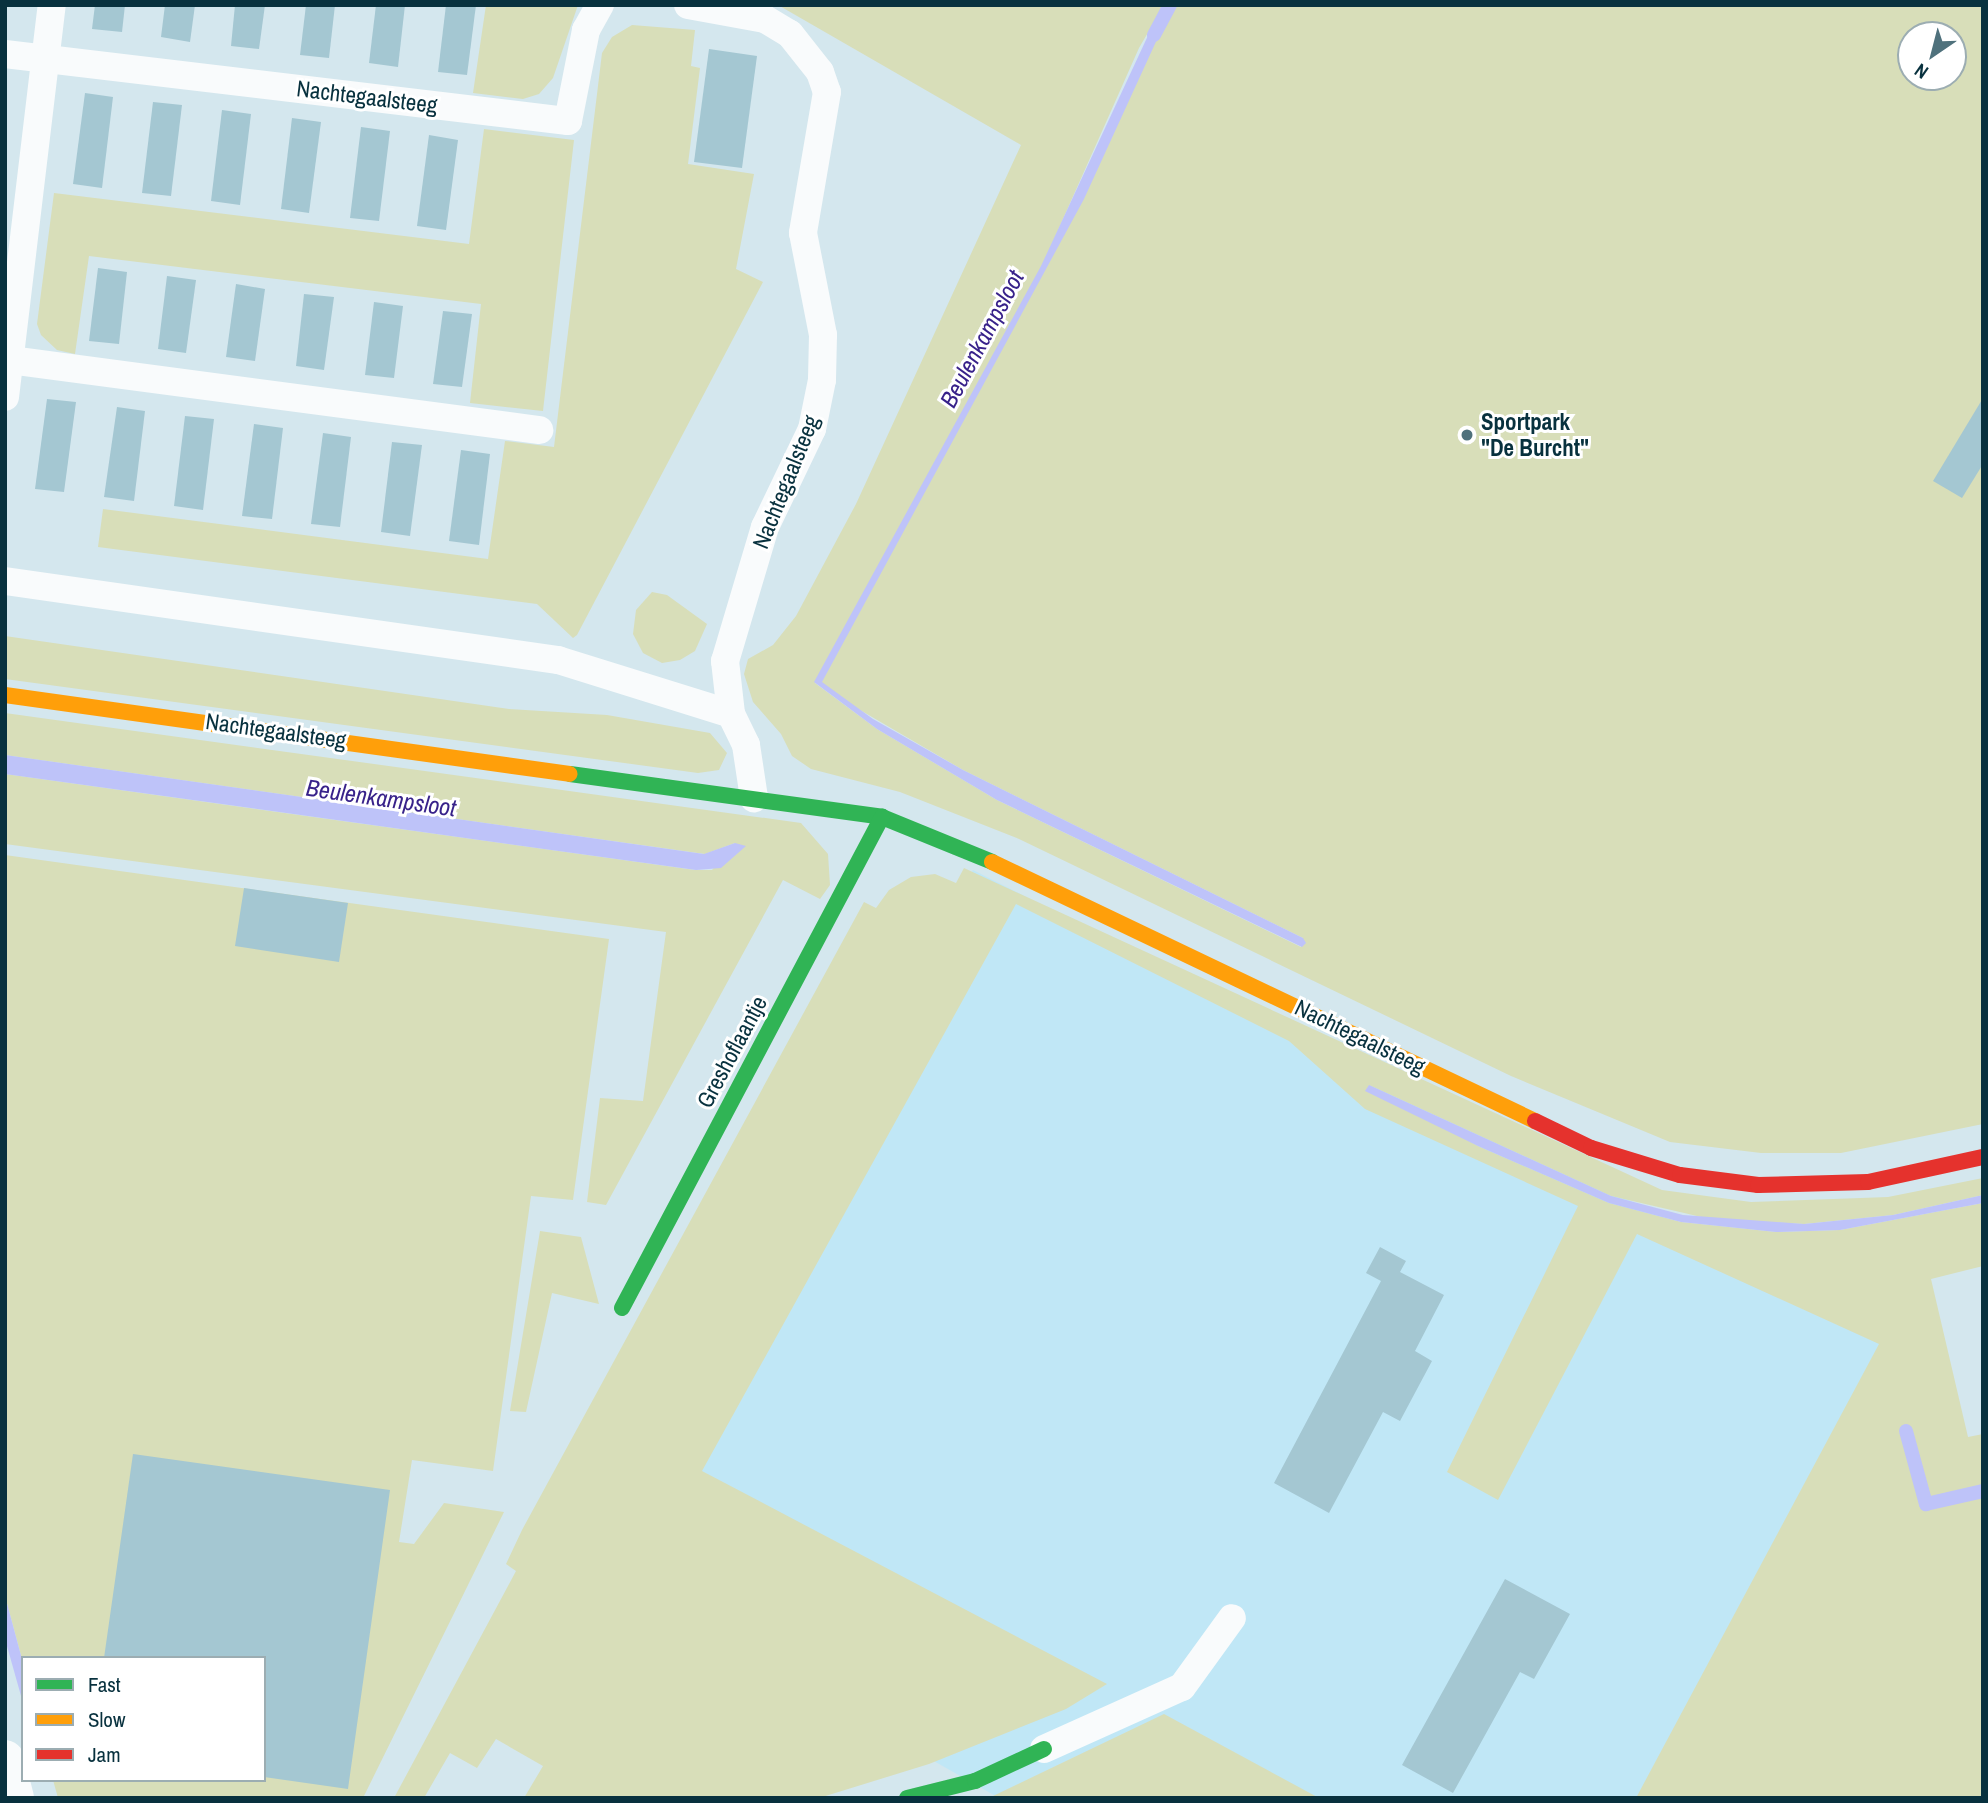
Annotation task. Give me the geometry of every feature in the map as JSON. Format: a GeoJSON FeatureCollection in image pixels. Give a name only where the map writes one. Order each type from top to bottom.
{"type":"FeatureCollection","features":[{"type":"Feature","properties":{"kind":"street","name":"Nachtegaalsteeg"},"geometry":{"type":"LineString","coordinates":[[5,695],[882,817],[1040,881],[1591,1148],[1667,1171],[1758,1185],[1868,1182],[1983,1157]]}},
{"type":"Feature","properties":{"kind":"street","name":"Greshoflaantje"},"geometry":{"type":"LineString","coordinates":[[622,1308],[882,817]]}},
{"type":"Feature","properties":{"kind":"street"},"geometry":{"type":"LineString","coordinates":[[907,1798],[975,1781],[1044,1749]]}},
{"type":"Feature","properties":{"kind":"street"},"geometry":{"type":"LineString","coordinates":[[5,1759],[15,1798]]}},
{"type":"Feature","properties":{"kind":"lane"},"geometry":{"type":"LineString","coordinates":[[5,397],[52,5]]}},
{"type":"Feature","properties":{"kind":"lane","name":"Nachtegaalsteeg"},"geometry":{"type":"LineString","coordinates":[[5,54],[568,121],[586,30],[600,5]]}},
{"type":"Feature","properties":{"kind":"lane","name":"Nachtegaalsteeg"},"geometry":{"type":"LineString","coordinates":[[688,5],[765,19],[790,34],[814,62],[827,92],[803,233],[822,335],[822,380],[812,429],[765,527],[730,632],[725,661],[731,713],[746,745],[754,798]]}},
{"type":"Feature","properties":{"kind":"lane"},"geometry":{"type":"LineString","coordinates":[[10,360],[539,430]]}},
{"type":"Feature","properties":{"kind":"lane"},"geometry":{"type":"LineString","coordinates":[[5,581],[558,660],[731,713]]}},
{"type":"Feature","properties":{"kind":"lane"},"geometry":{"type":"LineString","coordinates":[[1044,1749],[1182,1686],[1232,1618]]}},
{"type":"Feature","properties":{"kind":"shaded area"},"geometry":{"type":"Polygon","coordinates":[[[973,870],[1899,1336],[1647,1798],[999,1798],[564,1551],[973,870]]]}},
{"type":"Feature","properties":{"kind":"green space"},"geometry":{"type":"Polygon","coordinates":[[[486,5],[578,5],[553,78],[539,94],[523,99],[473,93],[486,5]]]}},
{"type":"Feature","properties":{"kind":"green space","name":"Sportpark \"De Burcht\""},"geometry":{"type":"Polygon","coordinates":[[[778,5],[1164,5],[1139,48],[1043,264],[1170,5],[1983,5],[1983,1124],[1841,1153],[1761,1153],[1670,1142],[1511,1076],[1019,839],[900,792],[811,769],[792,756],[781,734],[753,702],[744,674],[748,659],[773,645],[796,616],[856,504],[1021,145],[778,5]],[[996,351],[815,683],[877,729],[997,800],[1301,947],[1303,938],[963,770],[824,689],[818,678],[996,351]]]}},
{"type":"Feature","properties":{"kind":"green space"},"geometry":{"type":"Polygon","coordinates":[[[632,25],[695,30],[691,66],[700,68],[688,164],[754,174],[736,269],[763,282],[577,635],[573,638],[537,604],[98,547],[103,509],[488,559],[505,441],[554,447],[602,53],[612,37],[632,25]]]}},
{"type":"Feature","properties":{"kind":"green space"},"geometry":{"type":"Polygon","coordinates":[[[484,129],[574,140],[543,411],[470,403],[481,304],[89,256],[75,354],[57,350],[41,335],[37,324],[54,193],[469,244],[484,129]]]}},
{"type":"Feature","properties":{"kind":"green space"},"geometry":{"type":"Polygon","coordinates":[[[652,592],[667,595],[707,624],[695,651],[680,660],[662,663],[643,653],[633,634],[636,610],[652,592]]]}},
{"type":"Feature","properties":{"kind":"green space"},"geometry":{"type":"Polygon","coordinates":[[[5,636],[509,709],[607,715],[710,733],[727,753],[719,770],[698,773],[5,679],[5,636]]]}},
{"type":"Feature","properties":{"kind":"green space"},"geometry":{"type":"Polygon","coordinates":[[[5,713],[801,823],[828,854],[830,885],[820,899],[783,880],[606,1205],[587,1202],[600,1098],[643,1101],[666,932],[5,844],[5,774],[695,870],[712,870],[735,843],[705,854],[5,755],[5,713]]]}},
{"type":"Feature","properties":{"kind":"green space"},"geometry":{"type":"Polygon","coordinates":[[[5,855],[609,939],[573,1200],[531,1196],[493,1471],[412,1460],[399,1542],[414,1544],[444,1503],[504,1512],[363,1798],[58,1798],[54,1782],[266,1782],[266,1656],[21,1656],[5,1596],[5,855]]]}},
{"type":"Feature","properties":{"kind":"green space"},"geometry":{"type":"Polygon","coordinates":[[[964,868],[1662,1190],[1751,1202],[1888,1197],[1983,1178],[1983,1195],[1893,1215],[1804,1224],[1710,1219],[1611,1196],[1369,1085],[1478,1146],[1609,1203],[1681,1222],[1776,1232],[1840,1230],[1983,1203],[1983,1266],[1931,1279],[1968,1437],[1983,1434],[1983,1798],[1636,1798],[1879,1344],[1637,1234],[1498,1500],[1447,1472],[1578,1206],[1365,1109],[1289,1041],[1016,904],[702,1471],[1107,1684],[1066,1709],[929,1764],[819,1798],[524,1798],[543,1766],[496,1739],[477,1768],[450,1753],[424,1798],[394,1798],[516,1571],[506,1564],[522,1530],[864,902],[876,908],[889,890],[911,877],[935,874],[956,883],[964,868]]]}},
{"type":"Feature","properties":{"kind":"green space"},"geometry":{"type":"Polygon","coordinates":[[[540,1231],[581,1237],[599,1304],[552,1293],[526,1412],[510,1411],[540,1231]]]}},
{"type":"Feature","properties":{"kind":"green space"},"geometry":{"type":"Polygon","coordinates":[[[1164,1714],[1319,1798],[980,1798],[993,1796],[1164,1714]]]}},
{"type":"Feature","properties":{"kind":"water"},"geometry":{"type":"Polygon","coordinates":[[[1158,14],[1165,22],[1084,199],[822,682],[873,719],[963,770],[1303,938],[1306,943],[1302,947],[997,800],[877,729],[814,682],[1041,266],[1158,14]]]}},
{"type":"Feature","properties":{"kind":"water"},"geometry":{"type":"Polygon","coordinates":[[[5,755],[704,854],[735,843],[746,846],[721,868],[696,870],[5,774],[5,755]]]}},
{"type":"Feature","properties":{"kind":"water"},"geometry":{"type":"Polygon","coordinates":[[[1369,1085],[1611,1196],[1683,1215],[1804,1224],[1893,1215],[1983,1195],[1983,1203],[1840,1230],[1776,1232],[1681,1222],[1609,1203],[1478,1146],[1365,1091],[1369,1085]]]}},
{"type":"Feature","properties":{"kind":"water"},"geometry":{"type":"Polygon","coordinates":[[[5,1596],[21,1656],[21,1696],[5,1639],[5,1596]]]}},
{"type":"Feature","properties":{"kind":"building"},"geometry":{"type":"Polygon","coordinates":[[[95,5],[125,5],[122,32],[92,29],[95,5]]]}},
{"type":"Feature","properties":{"kind":"building"},"geometry":{"type":"Polygon","coordinates":[[[165,5],[195,5],[190,42],[161,37],[165,5]]]}},
{"type":"Feature","properties":{"kind":"building"},"geometry":{"type":"Polygon","coordinates":[[[235,5],[265,5],[259,49],[231,46],[235,5]]]}},
{"type":"Feature","properties":{"kind":"building"},"geometry":{"type":"Polygon","coordinates":[[[306,5],[335,5],[329,58],[300,55],[306,5]]]}},
{"type":"Feature","properties":{"kind":"building"},"geometry":{"type":"Polygon","coordinates":[[[376,5],[405,5],[398,67],[369,63],[376,5]]]}},
{"type":"Feature","properties":{"kind":"building"},"geometry":{"type":"Polygon","coordinates":[[[446,5],[476,5],[467,75],[438,72],[446,5]]]}},
{"type":"Feature","properties":{"kind":"building"},"geometry":{"type":"Polygon","coordinates":[[[709,49],[757,56],[742,168],[694,162],[709,49]]]}},
{"type":"Feature","properties":{"kind":"building"},"geometry":{"type":"Polygon","coordinates":[[[85,93],[113,97],[102,188],[73,184],[85,93]]]}},
{"type":"Feature","properties":{"kind":"building"},"geometry":{"type":"Polygon","coordinates":[[[153,102],[182,105],[171,196],[142,193],[153,102]]]}},
{"type":"Feature","properties":{"kind":"building"},"geometry":{"type":"Polygon","coordinates":[[[222,110],[251,114],[240,205],[211,201],[222,110]]]}},
{"type":"Feature","properties":{"kind":"building"},"geometry":{"type":"Polygon","coordinates":[[[292,118],[321,122],[309,213],[281,209],[292,118]]]}},
{"type":"Feature","properties":{"kind":"building"},"geometry":{"type":"Polygon","coordinates":[[[361,127],[390,131],[379,221],[350,218],[361,127]]]}},
{"type":"Feature","properties":{"kind":"building"},"geometry":{"type":"Polygon","coordinates":[[[429,135],[458,140],[446,230],[417,226],[429,135]]]}},
{"type":"Feature","properties":{"kind":"building"},"geometry":{"type":"Polygon","coordinates":[[[98,268],[127,272],[119,344],[89,341],[98,268]]]}},
{"type":"Feature","properties":{"kind":"building"},"geometry":{"type":"Polygon","coordinates":[[[167,276],[196,280],[186,353],[158,349],[167,276]]]}},
{"type":"Feature","properties":{"kind":"building"},"geometry":{"type":"Polygon","coordinates":[[[236,284],[265,289],[255,361],[226,357],[236,284]]]}},
{"type":"Feature","properties":{"kind":"building"},"geometry":{"type":"Polygon","coordinates":[[[304,294],[334,297],[324,370],[296,366],[304,294]]]}},
{"type":"Feature","properties":{"kind":"building"},"geometry":{"type":"Polygon","coordinates":[[[374,302],[403,306],[394,378],[365,375],[374,302]]]}},
{"type":"Feature","properties":{"kind":"building"},"geometry":{"type":"Polygon","coordinates":[[[443,311],[472,314],[462,387],[433,384],[443,311]]]}},
{"type":"Feature","properties":{"kind":"building"},"geometry":{"type":"Polygon","coordinates":[[[1983,398],[1983,464],[1962,498],[1933,481],[1983,398]]]}},
{"type":"Feature","properties":{"kind":"building"},"geometry":{"type":"Polygon","coordinates":[[[47,399],[76,402],[64,492],[35,489],[47,399]]]}},
{"type":"Feature","properties":{"kind":"building"},"geometry":{"type":"Polygon","coordinates":[[[117,407],[145,411],[134,501],[104,497],[117,407]]]}},
{"type":"Feature","properties":{"kind":"building"},"geometry":{"type":"Polygon","coordinates":[[[185,416],[214,419],[203,510],[174,506],[185,416]]]}},
{"type":"Feature","properties":{"kind":"building"},"geometry":{"type":"Polygon","coordinates":[[[254,424],[283,428],[272,519],[242,516],[254,424]]]}},
{"type":"Feature","properties":{"kind":"building"},"geometry":{"type":"Polygon","coordinates":[[[323,433],[351,437],[340,527],[311,524],[323,433]]]}},
{"type":"Feature","properties":{"kind":"building"},"geometry":{"type":"Polygon","coordinates":[[[392,442],[422,445],[410,536],[381,532],[392,442]]]}},
{"type":"Feature","properties":{"kind":"building"},"geometry":{"type":"Polygon","coordinates":[[[461,450],[490,454],[479,545],[449,541],[461,450]]]}},
{"type":"Feature","properties":{"kind":"building"},"geometry":{"type":"Polygon","coordinates":[[[244,888],[348,903],[339,962],[235,946],[244,888]]]}},
{"type":"Feature","properties":{"kind":"building"},"geometry":{"type":"Polygon","coordinates":[[[1380,1247],[1406,1261],[1400,1272],[1444,1295],[1415,1351],[1432,1361],[1400,1421],[1383,1412],[1329,1513],[1274,1483],[1381,1281],[1366,1273],[1380,1247]]]}},
{"type":"Feature","properties":{"kind":"building"},"geometry":{"type":"Polygon","coordinates":[[[133,1454],[390,1490],[348,1789],[266,1777],[266,1656],[104,1656],[133,1454]]]}},
{"type":"Feature","properties":{"kind":"building"},"geometry":{"type":"Polygon","coordinates":[[[1505,1579],[1570,1614],[1534,1679],[1520,1672],[1453,1793],[1402,1765],[1505,1579]]]}},
{"type":"Feature","properties":{"kind":"waterway","name":"Beulenkampsloot"},"geometry":{"type":"LineString","coordinates":[[1154,35],[1170,5]]}},
{"type":"Feature","properties":{"kind":"waterway"},"geometry":{"type":"LineString","coordinates":[[1906,1431],[1926,1504],[1983,1491]]}},
{"type":"Feature","properties":{"kind":"traffic: fast"},"geometry":{"type":"LineString","coordinates":[[570,774],[882,817],[992,862]]}},
{"type":"Feature","properties":{"kind":"traffic: fast"},"geometry":{"type":"LineString","coordinates":[[622,1308],[882,817]]}},
{"type":"Feature","properties":{"kind":"traffic: fast"},"geometry":{"type":"LineString","coordinates":[[907,1798],[975,1781],[1044,1749]]}},
{"type":"Feature","properties":{"kind":"traffic: slow"},"geometry":{"type":"LineString","coordinates":[[5,695],[570,774]]}},
{"type":"Feature","properties":{"kind":"traffic: slow"},"geometry":{"type":"LineString","coordinates":[[992,862],[1535,1121]]}},
{"type":"Feature","properties":{"kind":"traffic: jam"},"geometry":{"type":"LineString","coordinates":[[1535,1121],[1591,1148],[1680,1175],[1758,1185],[1868,1182],[1983,1157]]}},
{"type":"Feature","properties":{"kind":"place","name":"Sportpark \"De Burcht\""},"geometry":{"type":"Point","coordinates":[1467,435]}}]}
